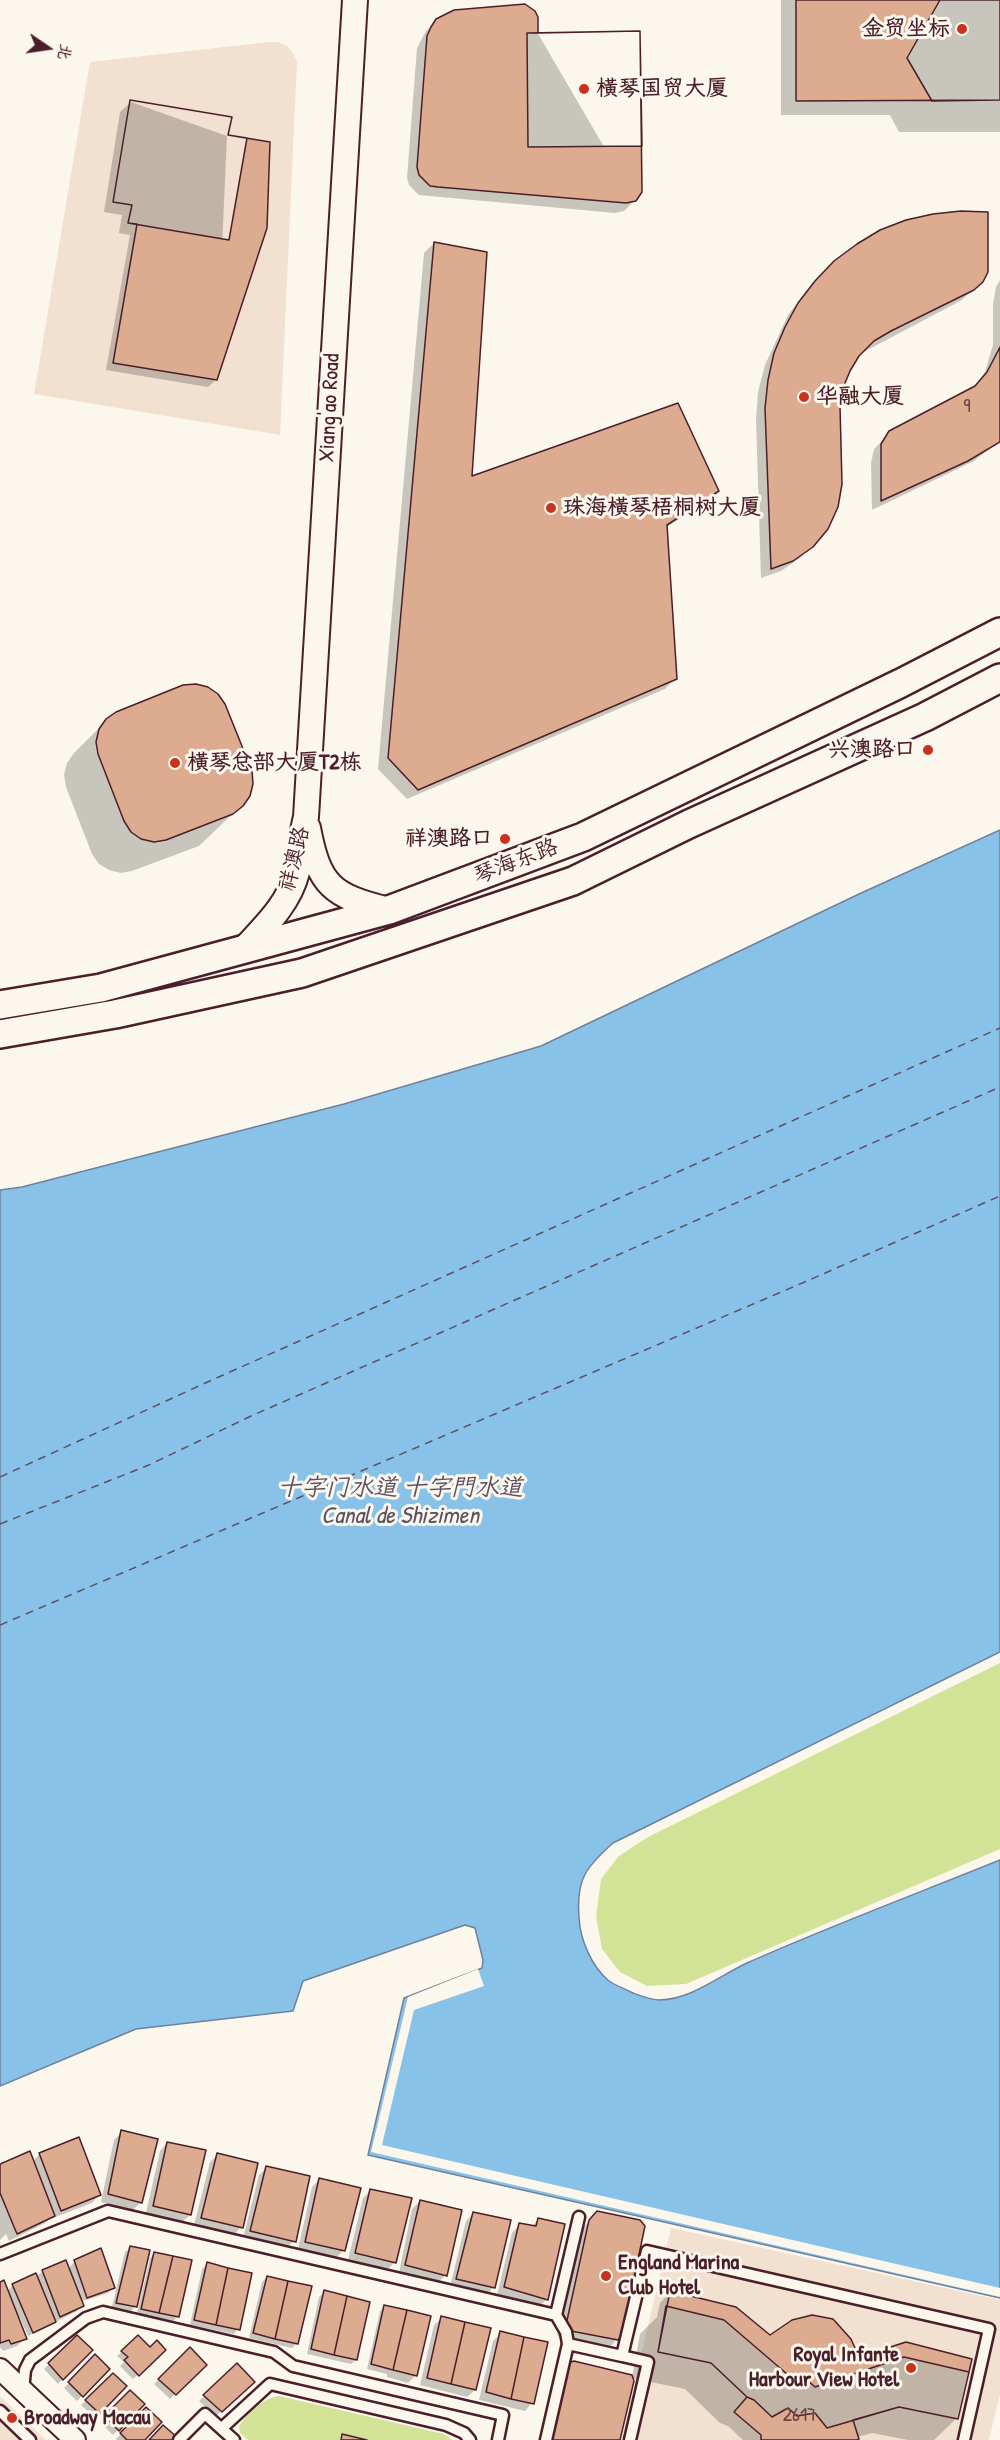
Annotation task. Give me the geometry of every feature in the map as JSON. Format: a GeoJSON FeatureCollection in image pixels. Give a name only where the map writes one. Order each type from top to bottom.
{"type":"FeatureCollection","features":[{"type":"Feature","properties":{"kind":"main road","name":"琴海东路"},"geometry":{"type":"LineString","coordinates":[[0,1005],[101,988],[389,910],[583,837],[901,683],[1000,632]]}},
{"type":"Feature","properties":{"kind":"main road","name":"琴海东路"},"geometry":{"type":"LineString","coordinates":[[0,1034],[116,1014],[302,973],[573,881],[689,824],[925,717],[1000,678]]}},
{"type":"Feature","properties":{"kind":"street","name":"Xiang'ao Road"},"geometry":{"type":"LineString","coordinates":[[306,817],[355,0]]}},
{"type":"Feature","properties":{"kind":"street","name":"祥澳路"},"geometry":{"type":"LineString","coordinates":[[306,817],[314,857],[321,874],[335,891],[359,903],[389,910]]}},
{"type":"Feature","properties":{"kind":"street","name":"祥澳路"},"geometry":{"type":"LineString","coordinates":[[242,951],[273,917],[288,896],[297,871],[300,840],[306,817]]}},
{"type":"Feature","properties":{"kind":"street"},"geometry":{"type":"LineString","coordinates":[[0,2369],[75,2440]]}},
{"type":"Feature","properties":{"kind":"lane"},"geometry":{"type":"LineString","coordinates":[[0,2254],[108,2211],[556,2315]]}},
{"type":"Feature","properties":{"kind":"lane"},"geometry":{"type":"LineString","coordinates":[[546,2440],[568,2344],[566,2332],[556,2315],[579,2217]]}},
{"type":"Feature","properties":{"kind":"lane"},"geometry":{"type":"LineString","coordinates":[[622,2356],[647,2251],[989,2329],[964,2440]]}},
{"type":"Feature","properties":{"kind":"lane"},"geometry":{"type":"LineString","coordinates":[[23,2391],[25,2370],[30,2360],[86,2318],[103,2312],[274,2352],[293,2366],[503,2415],[498,2440]]}},
{"type":"Feature","properties":{"kind":"lane"},"geometry":{"type":"LineString","coordinates":[[568,2344],[648,2362],[630,2440]]}},
{"type":"Feature","properties":{"kind":"lane"},"geometry":{"type":"LineString","coordinates":[[222,2428],[270,2384],[446,2425],[464,2433],[470,2440]]}},
{"type":"Feature","properties":{"kind":"lane"},"geometry":{"type":"LineString","coordinates":[[0,2411],[30,2440]]}},
{"type":"Feature","properties":{"kind":"lane"},"geometry":{"type":"LineString","coordinates":[[179,2440],[205,2414],[234,2440]]}},
{"type":"Feature","properties":{"kind":"shaded area"},"geometry":{"type":"Polygon","coordinates":[[[278,42],[287,46],[297,61],[280,435],[34,394],[90,62],[278,42]]]}},
{"type":"Feature","properties":{"kind":"shaded area"},"geometry":{"type":"Polygon","coordinates":[[[671,2228],[1000,2300],[1000,2394],[989,2440],[621,2440],[671,2228]]]}},
{"type":"Feature","properties":{"kind":"shaded area","name":"Broadway Macau"},"geometry":{"type":"Polygon","coordinates":[[[0,2396],[46,2440],[0,2440],[0,2396]]]}},
{"type":"Feature","properties":{"kind":"green space"},"geometry":{"type":"Polygon","coordinates":[[[1000,1663],[1000,1849],[686,1984],[647,1986],[620,1972],[602,1949],[596,1917],[601,1879],[619,1856],[648,1837],[1000,1663]]]}},
{"type":"Feature","properties":{"kind":"green space"},"geometry":{"type":"Polygon","coordinates":[[[279,2396],[444,2434],[452,2440],[248,2440],[240,2433],[239,2426],[256,2407],[279,2396]]]}},
{"type":"Feature","properties":{"kind":"water","name":"十字门水道 十字門水道 Canal de Shizimen"},"geometry":{"type":"Polygon","coordinates":[[[1000,830],[1000,1652],[613,1843],[596,1859],[585,1875],[581,1883],[578,1904],[584,1943],[592,1960],[603,1975],[612,1983],[650,1999],[672,1999],[694,1991],[778,1949],[1000,1860],[1000,2298],[368,2155],[404,1998],[482,1968],[483,1960],[475,1928],[465,1925],[303,1981],[293,2011],[136,2029],[0,2086],[0,1190],[22,1187],[344,1104],[541,1046],[859,894],[1000,830]]]}},
{"type":"Feature","properties":{"kind":"pier"},"geometry":{"type":"Polygon","coordinates":[[[478,1969],[484,1986],[414,2010],[382,2145],[1000,2288],[1000,2297],[371,2152],[408,1997],[478,1969]]]}},
{"type":"Feature","properties":{"kind":"building"},"geometry":{"type":"Polygon","coordinates":[[[796,0],[1000,0],[1000,100],[796,101],[796,0]]]}},
{"type":"Feature","properties":{"kind":"building","name":"金贸坐标"},"geometry":{"type":"Polygon","coordinates":[[[940,0],[1000,0],[1000,100],[932,101],[907,58],[940,0]]]}},
{"type":"Feature","properties":{"kind":"building"},"geometry":{"type":"Polygon","coordinates":[[[525,4],[535,11],[538,17],[538,33],[640,31],[642,192],[636,201],[626,203],[438,187],[430,186],[419,175],[417,167],[427,36],[431,27],[436,19],[454,10],[525,4]]]}},
{"type":"Feature","properties":{"kind":"building","name":"横琴国贸大厦"},"geometry":{"type":"Polygon","coordinates":[[[640,31],[642,146],[528,147],[527,33],[640,31]]]}},
{"type":"Feature","properties":{"kind":"building"},"geometry":{"type":"Polygon","coordinates":[[[130,100],[232,117],[228,135],[247,138],[229,240],[128,223],[132,205],[113,202],[130,100]]]}},
{"type":"Feature","properties":{"kind":"building"},"geometry":{"type":"Polygon","coordinates":[[[130,100],[232,117],[228,135],[270,142],[267,228],[217,380],[113,363],[137,224],[128,223],[132,205],[113,202],[130,100]]]}},
{"type":"Feature","properties":{"kind":"building","name":"华融大厦"},"geometry":{"type":"Polygon","coordinates":[[[961,211],[988,212],[988,272],[983,282],[974,290],[874,341],[859,356],[843,388],[840,406],[842,484],[838,507],[828,529],[813,547],[793,561],[771,569],[765,408],[774,353],[785,327],[798,303],[815,281],[834,261],[857,244],[880,230],[906,220],[961,211]]]}},
{"type":"Feature","properties":{"kind":"building","name":"珠海横琴梧桐树大厦"},"geometry":{"type":"Polygon","coordinates":[[[434,242],[487,252],[472,476],[678,403],[719,491],[667,525],[677,679],[418,790],[388,758],[434,242]]]}},
{"type":"Feature","properties":{"kind":"building","name":"华融大厦"},"geometry":{"type":"Polygon","coordinates":[[[1000,347],[1000,442],[968,461],[881,501],[881,444],[889,431],[975,386],[987,372],[1000,347]]]}},
{"type":"Feature","properties":{"kind":"building","name":"横琴总部大厦T2栋"},"geometry":{"type":"Polygon","coordinates":[[[196,684],[208,687],[218,694],[225,704],[252,771],[253,784],[250,796],[233,814],[166,840],[154,842],[141,839],[131,832],[124,821],[98,754],[96,742],[99,729],[106,719],[116,712],[183,685],[196,684]]]}},
{"type":"Feature","properties":{"kind":"building"},"geometry":{"type":"Polygon","coordinates":[[[121,2130],[158,2139],[142,2203],[108,2194],[121,2130]]]}},
{"type":"Feature","properties":{"kind":"building"},"geometry":{"type":"Polygon","coordinates":[[[79,2137],[101,2195],[61,2211],[39,2153],[79,2137]]]}},
{"type":"Feature","properties":{"kind":"building"},"geometry":{"type":"Polygon","coordinates":[[[167,2142],[206,2150],[191,2215],[153,2206],[167,2142]]]}},
{"type":"Feature","properties":{"kind":"building"},"geometry":{"type":"Polygon","coordinates":[[[30,2151],[55,2216],[17,2234],[0,2193],[0,2164],[30,2151]]]}},
{"type":"Feature","properties":{"kind":"building"},"geometry":{"type":"Polygon","coordinates":[[[217,2153],[258,2163],[243,2228],[201,2218],[217,2153]]]}},
{"type":"Feature","properties":{"kind":"building"},"geometry":{"type":"Polygon","coordinates":[[[266,2166],[310,2176],[296,2242],[250,2231],[266,2166]]]}},
{"type":"Feature","properties":{"kind":"building"},"geometry":{"type":"Polygon","coordinates":[[[319,2178],[361,2188],[345,2251],[305,2242],[319,2178]]]}},
{"type":"Feature","properties":{"kind":"building"},"geometry":{"type":"Polygon","coordinates":[[[370,2189],[412,2198],[396,2263],[355,2253],[370,2189]]]}},
{"type":"Feature","properties":{"kind":"building"},"geometry":{"type":"Polygon","coordinates":[[[420,2200],[462,2210],[447,2276],[405,2265],[420,2200]]]}},
{"type":"Feature","properties":{"kind":"building","name":"England Marina Club Hotel"},"geometry":{"type":"Polygon","coordinates":[[[597,2211],[640,2220],[645,2226],[622,2335],[618,2340],[571,2331],[566,2325],[589,2220],[597,2211]]]}},
{"type":"Feature","properties":{"kind":"building"},"geometry":{"type":"Polygon","coordinates":[[[473,2212],[511,2220],[495,2288],[456,2279],[473,2212]]]}},
{"type":"Feature","properties":{"kind":"building"},"geometry":{"type":"Polygon","coordinates":[[[538,2218],[565,2224],[548,2300],[504,2287],[519,2223],[536,2226],[538,2218]]]}},
{"type":"Feature","properties":{"kind":"building"},"geometry":{"type":"Polygon","coordinates":[[[130,2246],[150,2250],[137,2307],[116,2303],[130,2246]]]}},
{"type":"Feature","properties":{"kind":"building"},"geometry":{"type":"Polygon","coordinates":[[[101,2248],[115,2288],[87,2298],[74,2260],[101,2248]]]}},
{"type":"Feature","properties":{"kind":"building"},"geometry":{"type":"Polygon","coordinates":[[[154,2252],[173,2256],[159,2313],[141,2309],[154,2252]]]}},
{"type":"Feature","properties":{"kind":"building"},"geometry":{"type":"Polygon","coordinates":[[[173,2256],[192,2260],[179,2317],[159,2313],[173,2256]]]}},
{"type":"Feature","properties":{"kind":"building"},"geometry":{"type":"Polygon","coordinates":[[[66,2260],[84,2306],[60,2317],[42,2270],[66,2260]]]}},
{"type":"Feature","properties":{"kind":"building"},"geometry":{"type":"Polygon","coordinates":[[[207,2262],[228,2268],[216,2325],[194,2320],[207,2262]]]}},
{"type":"Feature","properties":{"kind":"building"},"geometry":{"type":"Polygon","coordinates":[[[228,2268],[252,2273],[240,2330],[216,2325],[228,2268]]]}},
{"type":"Feature","properties":{"kind":"building"},"geometry":{"type":"Polygon","coordinates":[[[36,2273],[56,2322],[33,2333],[12,2284],[36,2273]]]}},
{"type":"Feature","properties":{"kind":"building"},"geometry":{"type":"Polygon","coordinates":[[[267,2276],[288,2281],[275,2339],[253,2333],[267,2276]]]}},
{"type":"Feature","properties":{"kind":"building"},"geometry":{"type":"Polygon","coordinates":[[[4,2280],[27,2339],[11,2344],[9,2340],[0,2343],[0,2282],[4,2280]]]}},
{"type":"Feature","properties":{"kind":"building"},"geometry":{"type":"Polygon","coordinates":[[[288,2281],[312,2286],[298,2344],[275,2339],[288,2281]]]}},
{"type":"Feature","properties":{"kind":"building"},"geometry":{"type":"Polygon","coordinates":[[[324,2290],[347,2296],[334,2355],[311,2349],[324,2290]]]}},
{"type":"Feature","properties":{"kind":"building"},"geometry":{"type":"Polygon","coordinates":[[[670,2291],[736,2307],[770,2335],[792,2320],[812,2315],[833,2319],[851,2339],[859,2357],[906,2342],[972,2359],[958,2419],[899,2407],[853,2420],[859,2439],[857,2440],[761,2440],[761,2435],[734,2412],[747,2397],[711,2363],[658,2352],[670,2291]]]}},
{"type":"Feature","properties":{"kind":"building"},"geometry":{"type":"Polygon","coordinates":[[[347,2296],[370,2302],[357,2360],[334,2355],[347,2296]]]}},
{"type":"Feature","properties":{"kind":"building"},"geometry":{"type":"Polygon","coordinates":[[[384,2305],[407,2310],[393,2370],[371,2364],[384,2305]]]}},
{"type":"Feature","properties":{"kind":"building","name":"Royal Infante Harbour View Hotel"},"geometry":{"type":"Polygon","coordinates":[[[666,2306],[724,2320],[794,2380],[807,2380],[815,2387],[904,2357],[969,2372],[958,2419],[899,2407],[827,2428],[815,2413],[797,2416],[788,2408],[772,2417],[711,2363],[658,2352],[666,2306]]]}},
{"type":"Feature","properties":{"kind":"building"},"geometry":{"type":"Polygon","coordinates":[[[407,2310],[431,2316],[417,2376],[393,2370],[407,2310]]]}},
{"type":"Feature","properties":{"kind":"building"},"geometry":{"type":"Polygon","coordinates":[[[441,2316],[465,2322],[451,2384],[427,2378],[441,2316]]]}},
{"type":"Feature","properties":{"kind":"building"},"geometry":{"type":"Polygon","coordinates":[[[465,2322],[491,2328],[476,2390],[451,2384],[465,2322]]]}},
{"type":"Feature","properties":{"kind":"building"},"geometry":{"type":"Polygon","coordinates":[[[500,2331],[524,2337],[511,2399],[486,2392],[500,2331]]]}},
{"type":"Feature","properties":{"kind":"building"},"geometry":{"type":"Polygon","coordinates":[[[77,2335],[93,2350],[63,2380],[48,2363],[77,2335]]]}},
{"type":"Feature","properties":{"kind":"building"},"geometry":{"type":"Polygon","coordinates":[[[138,2335],[150,2347],[157,2340],[166,2350],[139,2376],[124,2360],[128,2357],[121,2351],[138,2335]]]}},
{"type":"Feature","properties":{"kind":"building"},"geometry":{"type":"Polygon","coordinates":[[[524,2337],[548,2342],[534,2404],[511,2399],[524,2337]]]}},
{"type":"Feature","properties":{"kind":"building"},"geometry":{"type":"Polygon","coordinates":[[[190,2347],[207,2365],[176,2395],[158,2379],[190,2347]]]}},
{"type":"Feature","properties":{"kind":"building"},"geometry":{"type":"Polygon","coordinates":[[[95,2354],[110,2369],[83,2397],[68,2382],[95,2354]]]}},
{"type":"Feature","properties":{"kind":"building"},"geometry":{"type":"Polygon","coordinates":[[[574,2361],[632,2375],[634,2381],[620,2440],[549,2440],[568,2363],[574,2361]]]}},
{"type":"Feature","properties":{"kind":"building"},"geometry":{"type":"Polygon","coordinates":[[[237,2363],[255,2382],[222,2412],[203,2395],[237,2363]]]}},
{"type":"Feature","properties":{"kind":"building"},"geometry":{"type":"Polygon","coordinates":[[[113,2373],[127,2386],[100,2414],[85,2400],[113,2373]]]}},
{"type":"Feature","properties":{"kind":"building"},"geometry":{"type":"Polygon","coordinates":[[[130,2390],[145,2404],[119,2431],[104,2416],[130,2390]]]}},
{"type":"Feature","properties":{"kind":"building"},"geometry":{"type":"Polygon","coordinates":[[[146,2407],[162,2422],[145,2440],[127,2440],[120,2433],[146,2407]]]}},
{"type":"Feature","properties":{"kind":"building"},"geometry":{"type":"Polygon","coordinates":[[[163,2425],[178,2438],[176,2440],[149,2440],[163,2425]]]}},
{"type":"Feature","properties":{"kind":"building"},"geometry":{"type":"Polygon","coordinates":[[[342,2434],[367,2440],[341,2440],[342,2434]]]}},
{"type":"Feature","properties":{"kind":"ferry route"},"geometry":{"type":"LineString","coordinates":[[0,1477],[1000,1028]]}},
{"type":"Feature","properties":{"kind":"ferry route"},"geometry":{"type":"LineString","coordinates":[[0,1524],[149,1465],[251,1416],[1000,1087]]}},
{"type":"Feature","properties":{"kind":"ferry route"},"geometry":{"type":"LineString","coordinates":[[0,1625],[807,1281],[1000,1196]]}},
{"type":"Feature","properties":{"kind":"place","name":"金贸坐标"},"geometry":{"type":"Point","coordinates":[962,29]}},
{"type":"Feature","properties":{"kind":"place","name":"横琴国贸大厦"},"geometry":{"type":"Point","coordinates":[584,89]}},
{"type":"Feature","properties":{"kind":"place","name":"华融大厦"},"geometry":{"type":"Point","coordinates":[804,397]}},
{"type":"Feature","properties":{"kind":"place","name":"珠海横琴梧桐树大厦"},"geometry":{"type":"Point","coordinates":[551,508]}},
{"type":"Feature","properties":{"kind":"place","name":"兴澳路口"},"geometry":{"type":"Point","coordinates":[928,750]}},
{"type":"Feature","properties":{"kind":"place","name":"横琴总部大厦T2栋"},"geometry":{"type":"Point","coordinates":[175,763]}},
{"type":"Feature","properties":{"kind":"place","name":"祥澳路口"},"geometry":{"type":"Point","coordinates":[505,839]}},
{"type":"Feature","properties":{"kind":"place","name":"England Marina Club Hotel"},"geometry":{"type":"Point","coordinates":[606,2276]}},
{"type":"Feature","properties":{"kind":"place","name":"Royal Infante Harbour View Hotel"},"geometry":{"type":"Point","coordinates":[911,2368]}},
{"type":"Feature","properties":{"kind":"place","name":"Broadway Macau"},"geometry":{"type":"Point","coordinates":[12,2418]}}]}
